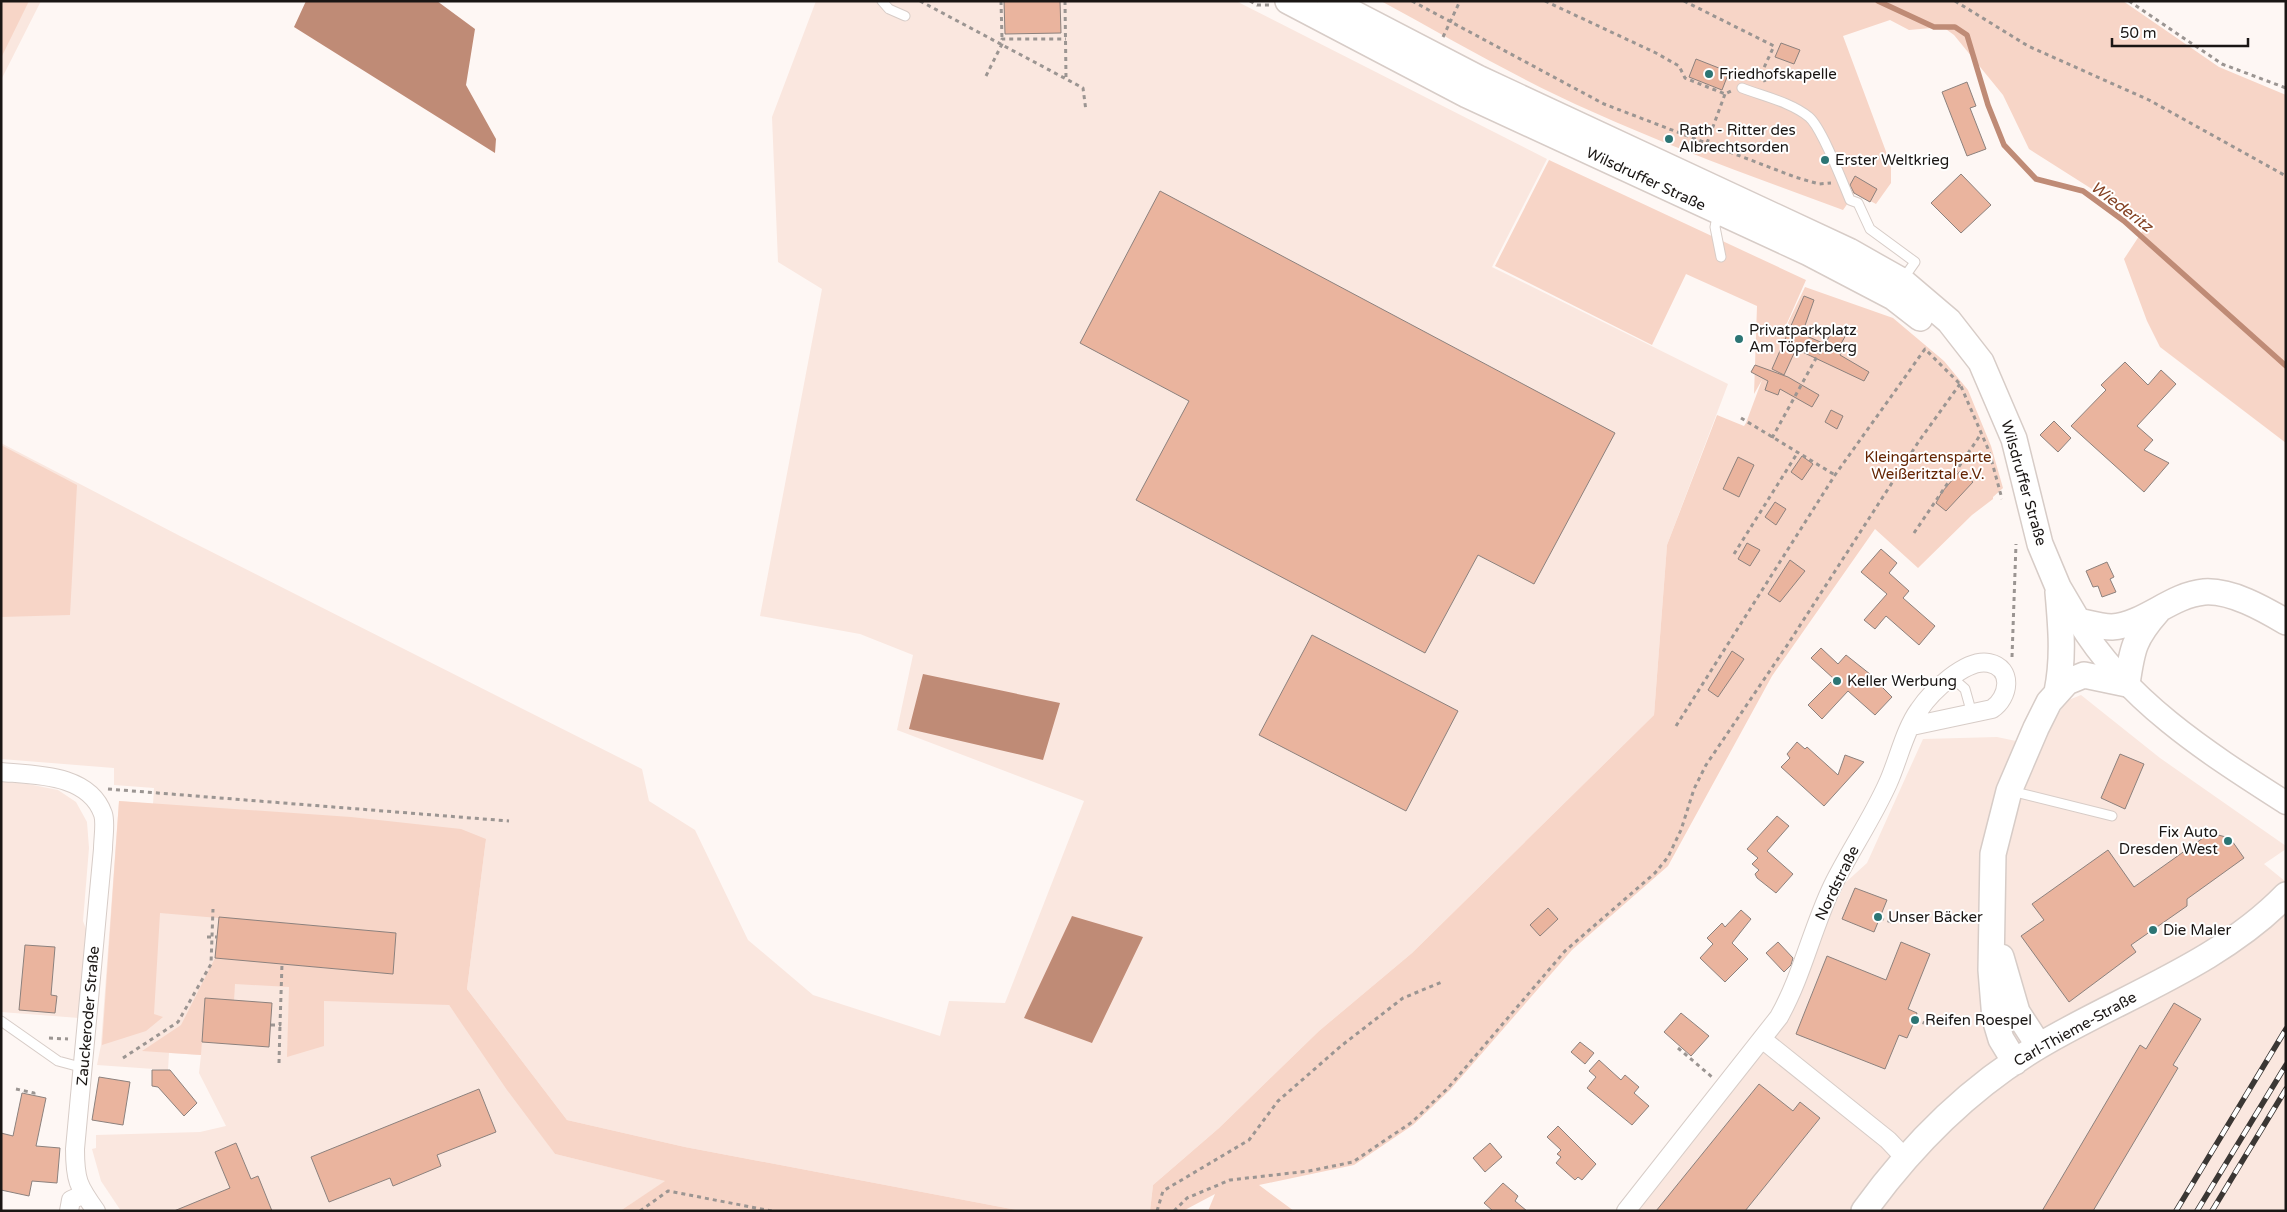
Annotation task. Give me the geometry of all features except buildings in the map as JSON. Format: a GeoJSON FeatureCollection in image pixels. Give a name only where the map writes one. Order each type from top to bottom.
{"type":"FeatureCollection","features":[{"type":"Feature","properties":{"kind":"main road","name":"Wilsdruffer Straße"},"geometry":{"type":"LineString","coordinates":[[1330,1],[1722,203]]}},
{"type":"Feature","properties":{"kind":"main road","name":"Wilsdruffer Straße"},"geometry":{"type":"LineString","coordinates":[[1279,3],[1467,95],[1722,203],[1849,251],[1897,289],[1949,321],[1982,362],[1988,380],[2001,405],[2014,439],[2040,544],[2058,587],[2078,621]]}},
{"type":"Feature","properties":{"kind":"main road","name":"Wilsdruffer Straße"},"geometry":{"type":"LineString","coordinates":[[2015,1062],[2000,1039],[1995,1019],[1991,970],[1993,854],[2009,790],[2036,728],[2058,692],[2062,669],[2062,648],[2058,587]]}},
{"type":"Feature","properties":{"kind":"main road"},"geometry":{"type":"LineString","coordinates":[[2078,621],[2110,627],[2124,625],[2162,606],[2204,592],[2228,595],[2285,621]]}},
{"type":"Feature","properties":{"kind":"main road"},"geometry":{"type":"LineString","coordinates":[[2058,692],[2067,682],[2084,675],[2127,684],[2132,652],[2137,637],[2162,606]]}},
{"type":"Feature","properties":{"kind":"main road","name":"Carl-Thieme-Straße"},"geometry":{"type":"LineString","coordinates":[[1864,1211],[1931,1130],[1968,1096],[2039,1046],[2175,974],[2230,942],[2270,911],[2286,895]]}},
{"type":"Feature","properties":{"kind":"main road","name":"Wilsdruffer Straße"},"geometry":{"type":"LineString","coordinates":[[1992,922],[2017,1012],[2039,1046]]}},
{"type":"Feature","properties":{"kind":"street","name":"Wilsdruffer Straße"},"geometry":{"type":"LineString","coordinates":[[2078,621],[2107,663],[2127,684],[2187,738],[2286,803]]}},
{"type":"Feature","properties":{"kind":"street","name":"Nordstraße"},"geometry":{"type":"LineString","coordinates":[[1626,1211],[1762,1039],[1785,1005],[1832,887],[1888,783],[1919,710],[1948,674],[1971,665],[1989,663],[2000,669],[2007,680]]}},
{"type":"Feature","properties":{"kind":"street"},"geometry":{"type":"LineString","coordinates":[[1912,726],[1992,709],[2006,695],[2007,680]]}},
{"type":"Feature","properties":{"kind":"street","name":"Zauckeroder Straße"},"geometry":{"type":"LineString","coordinates":[[1,772],[75,783],[93,795],[103,815],[103,849],[75,1149],[75,1175],[84,1194],[96,1211]]}},
{"type":"Feature","properties":{"kind":"street"},"geometry":{"type":"LineString","coordinates":[[1762,1039],[1888,1140],[1906,1159]]}},
{"type":"Feature","properties":{"kind":"street"},"geometry":{"type":"LineString","coordinates":[[69,1211],[71,1200],[84,1194]]}},
{"type":"Feature","properties":{"kind":"lane"},"geometry":{"type":"LineString","coordinates":[[882,1],[889,9],[905,16]]}},
{"type":"Feature","properties":{"kind":"lane"},"geometry":{"type":"LineString","coordinates":[[1742,88],[1797,109],[1810,118],[1826,146],[1850,200],[1858,204],[1870,230],[1915,262],[1897,289]]}},
{"type":"Feature","properties":{"kind":"lane"},"geometry":{"type":"LineString","coordinates":[[1721,257],[1715,227],[1722,203]]}},
{"type":"Feature","properties":{"kind":"lane"},"geometry":{"type":"LineString","coordinates":[[1948,674],[1965,689],[1972,714]]}},
{"type":"Feature","properties":{"kind":"lane"},"geometry":{"type":"LineString","coordinates":[[2009,790],[2112,816]]}},
{"type":"Feature","properties":{"kind":"lane"},"geometry":{"type":"LineString","coordinates":[[1,1021],[58,1061],[84,1068]]}},
{"type":"Feature","properties":{"kind":"path"},"geometry":{"type":"LineString","coordinates":[[920,1],[1083,88],[1086,111]]}},
{"type":"Feature","properties":{"kind":"path"},"geometry":{"type":"LineString","coordinates":[[986,76],[1002,44],[1001,1]]}},
{"type":"Feature","properties":{"kind":"path"},"geometry":{"type":"LineString","coordinates":[[1065,1],[1066,78]]}},
{"type":"Feature","properties":{"kind":"path"},"geometry":{"type":"LineString","coordinates":[[1250,1],[1257,5],[1279,3]]}},
{"type":"Feature","properties":{"kind":"path"},"geometry":{"type":"LineString","coordinates":[[1412,1],[1604,104],[1795,178],[1819,184],[1842,182]]}},
{"type":"Feature","properties":{"kind":"path"},"geometry":{"type":"LineString","coordinates":[[1444,36],[1460,1]]}},
{"type":"Feature","properties":{"kind":"path"},"geometry":{"type":"LineString","coordinates":[[1546,1],[1656,53],[1679,66],[1685,78],[1724,94],[1742,88]]}},
{"type":"Feature","properties":{"kind":"path"},"geometry":{"type":"LineString","coordinates":[[1684,1],[1774,46],[1762,72],[1766,89],[1765,97]]}},
{"type":"Feature","properties":{"kind":"path"},"geometry":{"type":"LineString","coordinates":[[1954,1],[2028,46],[2149,100],[2286,176]]}},
{"type":"Feature","properties":{"kind":"path"},"geometry":{"type":"LineString","coordinates":[[2129,1],[2222,64],[2286,88]]}},
{"type":"Feature","properties":{"kind":"path"},"geometry":{"type":"LineString","coordinates":[[1002,38],[1066,38]]}},
{"type":"Feature","properties":{"kind":"path"},"geometry":{"type":"LineString","coordinates":[[1707,143],[1724,94]]}},
{"type":"Feature","properties":{"kind":"path"},"geometry":{"type":"LineString","coordinates":[[1772,438],[1826,340]]}},
{"type":"Feature","properties":{"kind":"path"},"geometry":{"type":"LineString","coordinates":[[1676,726],[1835,475],[1925,349],[1960,384],[1990,451],[2002,499]]}},
{"type":"Feature","properties":{"kind":"path"},"geometry":{"type":"LineString","coordinates":[[1174,1211],[1187,1198],[1230,1180],[1309,1171],[1353,1162],[1412,1122],[1448,1088],[1565,951],[1655,872],[1668,857],[1681,830],[1694,789],[1706,765],[1788,644],[1919,441],[1960,384]]}},
{"type":"Feature","properties":{"kind":"path"},"geometry":{"type":"LineString","coordinates":[[1740,418],[1835,475]]}},
{"type":"Feature","properties":{"kind":"path"},"geometry":{"type":"LineString","coordinates":[[1914,533],[1982,434]]}},
{"type":"Feature","properties":{"kind":"path"},"geometry":{"type":"LineString","coordinates":[[1734,554],[1798,452]]}},
{"type":"Feature","properties":{"kind":"path"},"geometry":{"type":"LineString","coordinates":[[2007,680],[2012,668],[2016,540]]}},
{"type":"Feature","properties":{"kind":"path"},"geometry":{"type":"LineString","coordinates":[[104,789],[509,821]]}},
{"type":"Feature","properties":{"kind":"path"},"geometry":{"type":"LineString","coordinates":[[123,1058],[178,1022],[211,964],[215,936],[213,909]]}},
{"type":"Feature","properties":{"kind":"path"},"geometry":{"type":"LineString","coordinates":[[1880,918],[1894,923]]}},
{"type":"Feature","properties":{"kind":"path"},"geometry":{"type":"LineString","coordinates":[[207,937],[215,936]]}},
{"type":"Feature","properties":{"kind":"path"},"geometry":{"type":"LineString","coordinates":[[279,1062],[282,964]]}},
{"type":"Feature","properties":{"kind":"path"},"geometry":{"type":"LineString","coordinates":[[1157,1211],[1163,1191],[1249,1140],[1278,1101],[1341,1046],[1403,998],[1442,982]]}},
{"type":"Feature","properties":{"kind":"path"},"geometry":{"type":"LineString","coordinates":[[1915,1020],[1924,1023]]}},
{"type":"Feature","properties":{"kind":"path"},"geometry":{"type":"LineString","coordinates":[[271,1025],[280,1025]]}},
{"type":"Feature","properties":{"kind":"path"},"geometry":{"type":"LineString","coordinates":[[23,1037],[76,1040]]}},
{"type":"Feature","properties":{"kind":"path"},"geometry":{"type":"LineString","coordinates":[[1678,1048],[1719,1082]]}},
{"type":"Feature","properties":{"kind":"path"},"geometry":{"type":"LineString","coordinates":[[16,1089],[34,1093],[34,1095]]}},
{"type":"Feature","properties":{"kind":"path"},"geometry":{"type":"LineString","coordinates":[[640,1211],[668,1191],[772,1211]]}},
{"type":"Feature","properties":{"kind":"shaded area"},"geometry":{"type":"Polygon","coordinates":[[[1,1],[41,1],[1,80],[1,1]]]}},
{"type":"Feature","properties":{"kind":"shaded area"},"geometry":{"type":"Polygon","coordinates":[[[306,1],[437,1],[475,29],[466,85],[496,139],[495,153],[294,27],[306,1]]]}},
{"type":"Feature","properties":{"kind":"shaded area"},"geometry":{"type":"Polygon","coordinates":[[[816,1],[1236,1],[1547,159],[1492,267],[1728,384],[1667,545],[1654,715],[1412,953],[1319,1031],[1219,1128],[1153,1185],[1150,1211],[1022,1211],[685,1147],[567,1120],[467,989],[486,839],[449,1005],[555,1154],[666,1181],[620,1211],[121,1211],[101,1181],[92,1149],[96,1148],[96,1135],[200,1132],[226,1126],[199,1073],[201,1055],[169,1053],[168,1070],[97,1065],[101,1045],[119,801],[153,804],[154,788],[114,785],[114,768],[1,759],[1,443],[180,536],[642,769],[649,801],[695,830],[748,940],[813,995],[940,1036],[949,1001],[1005,1003],[1084,801],[897,730],[913,655],[860,634],[760,616],[822,289],[778,262],[772,117],[816,1]]]}},
{"type":"Feature","properties":{"kind":"shaded area"},"geometry":{"type":"Polygon","coordinates":[[[923,674],[1060,703],[1043,760],[909,729],[923,674]]]}},
{"type":"Feature","properties":{"kind":"shaded area"},"geometry":{"type":"Polygon","coordinates":[[[2081,695],[2160,758],[2286,846],[2286,849],[2264,864],[2286,882],[2286,1211],[1632,1211],[1785,1016],[1845,883],[1867,863],[1923,739],[1997,737],[2040,746],[2066,701],[2081,695]]]}},
{"type":"Feature","properties":{"kind":"shaded area"},"geometry":{"type":"Polygon","coordinates":[[[1,781],[58,790],[76,802],[87,822],[89,848],[83,921],[86,929],[86,944],[79,1018],[1,1012],[1,781]]]}},
{"type":"Feature","properties":{"kind":"shaded area"},"geometry":{"type":"Polygon","coordinates":[[[1072,916],[1143,937],[1092,1043],[1024,1018],[1072,916]]]}},
{"type":"Feature","properties":{"kind":"green space"},"geometry":{"type":"Polygon","coordinates":[[[1,1],[29,1],[1,58],[1,1]]]}},
{"type":"Feature","properties":{"kind":"green space"},"geometry":{"type":"Polygon","coordinates":[[[1381,1],[2123,1],[2219,67],[2286,95],[2286,443],[2160,347],[2147,321],[2124,259],[2147,224],[2029,149],[2003,95],[1954,35],[1943,27],[1909,30],[1890,20],[1843,36],[1891,165],[1891,183],[1876,204],[1855,193],[1843,210],[1686,151],[1566,100],[1512,73],[1381,1]]]}},
{"type":"Feature","properties":{"kind":"green space","name":"Kleingartensparte Weißeritztal e.V."},"geometry":{"type":"Polygon","coordinates":[[[1549,160],[1806,280],[1776,348],[1805,287],[1893,318],[1944,361],[1968,390],[1991,446],[2003,488],[1993,499],[1972,515],[1918,568],[1875,529],[1772,676],[1668,866],[1572,950],[1450,1090],[1413,1125],[1354,1165],[1259,1185],[1294,1211],[1208,1211],[1215,1194],[1183,1211],[1150,1211],[1153,1185],[1219,1128],[1319,1031],[1412,953],[1654,715],[1667,545],[1717,415],[1744,426],[1746,423],[1762,380],[1754,394],[1757,306],[1686,274],[1652,345],[1495,266],[1549,160]]]}},
{"type":"Feature","properties":{"kind":"green space"},"geometry":{"type":"Polygon","coordinates":[[[1,445],[77,485],[70,615],[1,617],[1,445]]]}},
{"type":"Feature","properties":{"kind":"green space"},"geometry":{"type":"Polygon","coordinates":[[[119,801],[351,817],[461,829],[486,839],[467,989],[567,1120],[685,1147],[1022,1211],[620,1211],[665,1181],[555,1154],[507,1090],[449,1005],[324,1001],[324,1046],[287,1057],[289,987],[235,984],[234,1001],[205,999],[201,1055],[142,1051],[181,1025],[215,958],[392,974],[396,933],[160,913],[154,1014],[163,1017],[146,1031],[102,1045],[119,801]]]}},
{"type":"Feature","properties":{"kind":"waterway","name":"Wiederitz"},"geometry":{"type":"LineString","coordinates":[[1878,1],[1934,27],[1955,27],[1967,35],[1988,105],[2004,145],[2036,179],[2083,191],[2124,221],[2286,366]]}},
{"type":"Feature","properties":{"kind":"railway"},"geometry":{"type":"LineString","coordinates":[[2176,1211],[2286,1029]]}},
{"type":"Feature","properties":{"kind":"railway"},"geometry":{"type":"LineString","coordinates":[[2197,1211],[2286,1065]]}},
{"type":"Feature","properties":{"kind":"railway"},"geometry":{"type":"LineString","coordinates":[[2212,1211],[2286,1089]]}},
{"type":"Feature","properties":{"kind":"place","name":"Friedhofskapelle"},"geometry":{"type":"Point","coordinates":[1709,74]}},
{"type":"Feature","properties":{"kind":"place","name":"Rath - Ritter des Albrechtsorden"},"geometry":{"type":"Point","coordinates":[1669,139]}},
{"type":"Feature","properties":{"kind":"place","name":"Erster Weltkrieg"},"geometry":{"type":"Point","coordinates":[1825,160]}},
{"type":"Feature","properties":{"kind":"place","name":"Privatparkplatz Am Töpferberg"},"geometry":{"type":"Point","coordinates":[1739,339]}},
{"type":"Feature","properties":{"kind":"place","name":"Keller Werbung"},"geometry":{"type":"Point","coordinates":[1837,681]}},
{"type":"Feature","properties":{"kind":"place","name":"Fix Auto Dresden West"},"geometry":{"type":"Point","coordinates":[2228,841]}},
{"type":"Feature","properties":{"kind":"place","name":"Unser Bäcker"},"geometry":{"type":"Point","coordinates":[1878,917]}},
{"type":"Feature","properties":{"kind":"place","name":"Die Maler"},"geometry":{"type":"Point","coordinates":[2153,930]}},
{"type":"Feature","properties":{"kind":"place","name":"Reifen Roespel"},"geometry":{"type":"Point","coordinates":[1915,1020]}}]}
